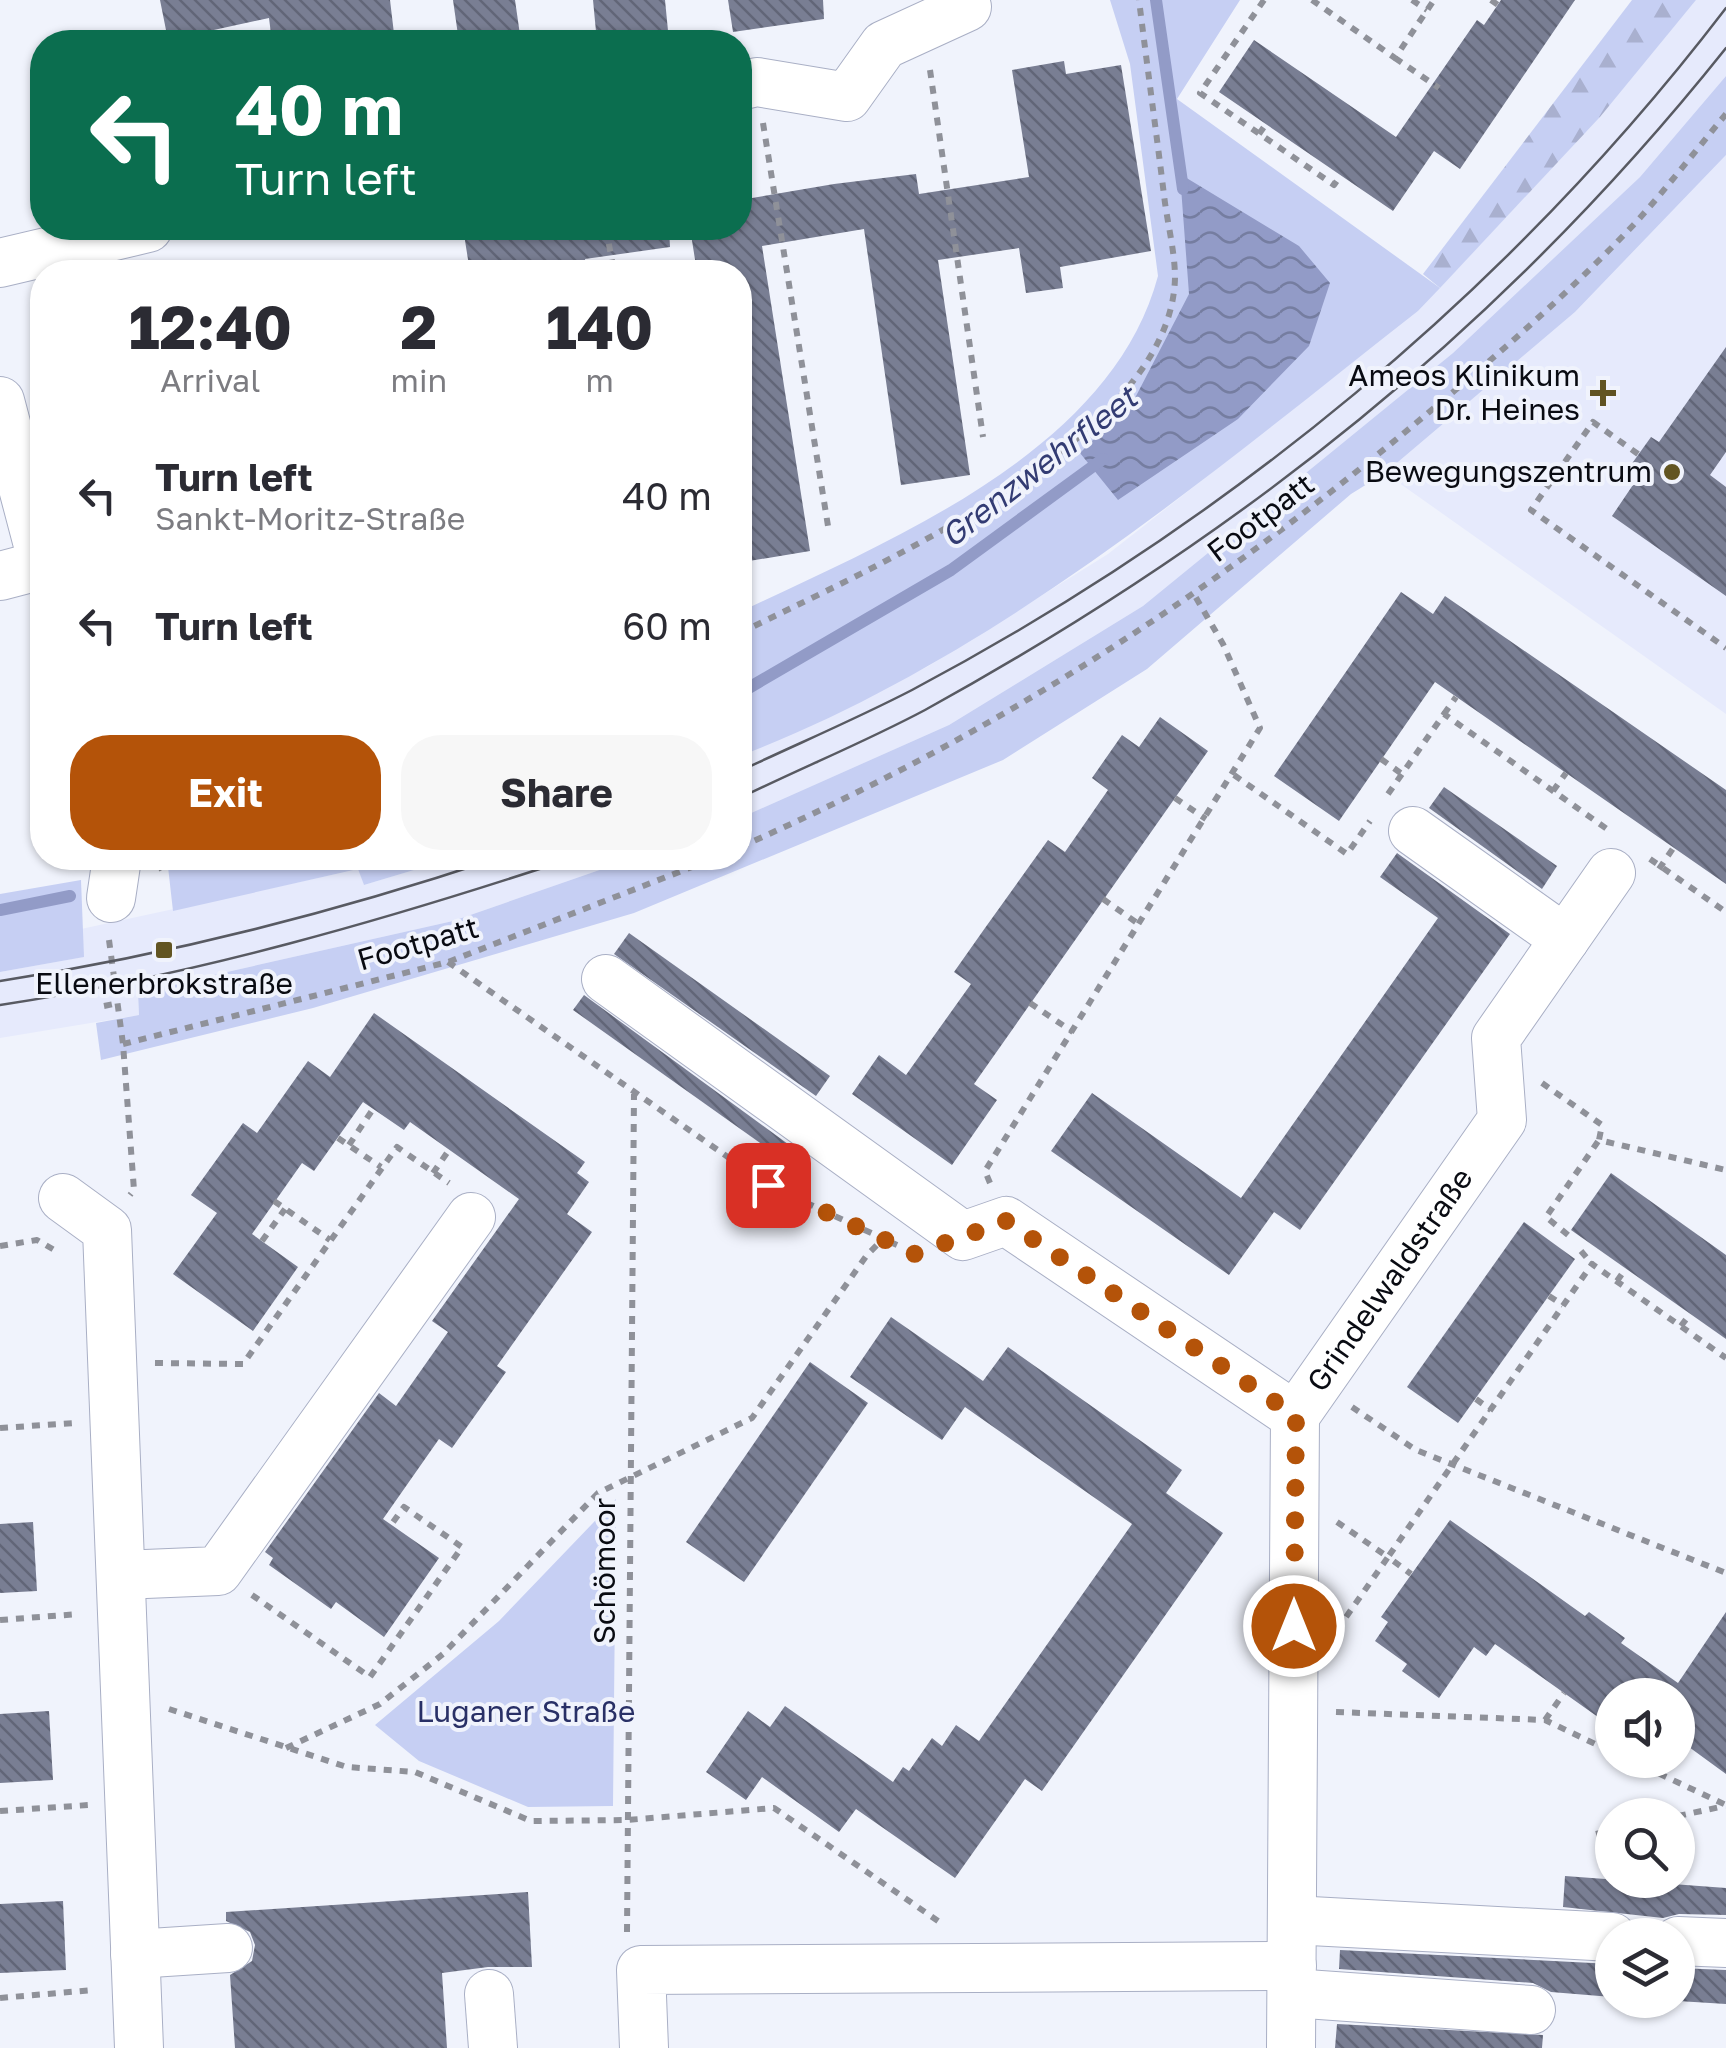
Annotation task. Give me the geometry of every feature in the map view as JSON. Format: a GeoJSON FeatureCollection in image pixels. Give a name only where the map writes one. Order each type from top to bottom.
{"type":"FeatureCollection","features":[{"type":"Feature","properties":{"kind":"street"},"geometry":{"type":"LineString","coordinates":[[752,84],[847,96],[884,45],[967,7]]}},
{"type":"Feature","properties":{"kind":"street"},"geometry":{"type":"LineString","coordinates":[[0,263],[97,240]]}},
{"type":"Feature","properties":{"kind":"street"},"geometry":{"type":"LineString","coordinates":[[0,401],[30,516]]}},
{"type":"Feature","properties":{"kind":"street"},"geometry":{"type":"LineString","coordinates":[[0,576],[30,566]]}},
{"type":"Feature","properties":{"kind":"street"},"geometry":{"type":"LineString","coordinates":[[1413,831],[1565,939],[1624,854]]}},
{"type":"Feature","properties":{"kind":"street","name":"Grindelwaldstraße"},"geometry":{"type":"LineString","coordinates":[[1292,2048],[1295,1493],[1307,1400],[1502,1120],[1496,1038],[1565,939]]}},
{"type":"Feature","properties":{"kind":"street"},"geometry":{"type":"LineString","coordinates":[[606,979],[963,1236],[1006,1221],[1307,1400]]}},
{"type":"Feature","properties":{"kind":"street"},"geometry":{"type":"LineString","coordinates":[[63,1198],[107,1230],[139,2048]]}},
{"type":"Feature","properties":{"kind":"street"},"geometry":{"type":"LineString","coordinates":[[121,1593],[218,1571],[464,1203]]}},
{"type":"Feature","properties":{"kind":"street"},"geometry":{"type":"LineString","coordinates":[[136,1957],[227,1936]]}},
{"type":"Feature","properties":{"kind":"street"},"geometry":{"type":"LineString","coordinates":[[644,2048],[641,1970],[1292,1960],[1595,1938]]}},
{"type":"Feature","properties":{"kind":"street"},"geometry":{"type":"LineString","coordinates":[[1695,1942],[1726,1944]]}},
{"type":"Feature","properties":{"kind":"street"},"geometry":{"type":"LineString","coordinates":[[1292,1960],[1531,2010]]}},
{"type":"Feature","properties":{"kind":"street"},"geometry":{"type":"LineString","coordinates":[[490,1994],[493,2048]]}},
{"type":"Feature","properties":{"kind":"path"},"geometry":{"type":"LineString","coordinates":[[752,626],[947,529],[1097,424],[1142,369],[1166,324],[1174,278],[1139,0]]}},
{"type":"Feature","properties":{"kind":"path"},"geometry":{"type":"LineString","coordinates":[[1264,0],[1200,93],[1334,185],[1341,175]]}},
{"type":"Feature","properties":{"kind":"path"},"geometry":{"type":"LineString","coordinates":[[1312,0],[1439,88]]}},
{"type":"Feature","properties":{"kind":"path"},"geometry":{"type":"LineString","coordinates":[[1412,0],[1427,10]]}},
{"type":"Feature","properties":{"kind":"path"},"geometry":{"type":"LineString","coordinates":[[1395,58],[1434,0]]}},
{"type":"Feature","properties":{"kind":"path"},"geometry":{"type":"LineString","coordinates":[[924,24],[983,436]]}},
{"type":"Feature","properties":{"kind":"path"},"geometry":{"type":"LineString","coordinates":[[752,106],[828,526]]}},
{"type":"Feature","properties":{"kind":"path","name":"Footpatt"},"geometry":{"type":"LineString","coordinates":[[752,842],[830,807],[990,725],[1195,596],[1357,472],[1480,370],[1638,219],[1726,114]]}},
{"type":"Feature","properties":{"kind":"path"},"geometry":{"type":"LineString","coordinates":[[1260,134],[1266,124]]}},
{"type":"Feature","properties":{"kind":"path"},"geometry":{"type":"LineString","coordinates":[[1638,454],[1593,422],[1530,510],[1726,648]]}},
{"type":"Feature","properties":{"kind":"path"},"geometry":{"type":"LineString","coordinates":[[1006,1221],[985,1171],[1260,728],[1223,644],[1195,596]]}},
{"type":"Feature","properties":{"kind":"path"},"geometry":{"type":"LineString","coordinates":[[1234,775],[1347,854],[1456,697]]}},
{"type":"Feature","properties":{"kind":"path"},"geometry":{"type":"LineString","coordinates":[[1444,714],[1553,791],[1624,854],[1660,866],[1726,912]]}},
{"type":"Feature","properties":{"kind":"path"},"geometry":{"type":"LineString","coordinates":[[1382,759],[1402,774]]}},
{"type":"Feature","properties":{"kind":"path"},"geometry":{"type":"LineString","coordinates":[[1553,791],[1566,773]]}},
{"type":"Feature","properties":{"kind":"path"},"geometry":{"type":"LineString","coordinates":[[1175,798],[1206,819]]}},
{"type":"Feature","properties":{"kind":"path"},"geometry":{"type":"LineString","coordinates":[[1660,866],[1674,848]]}},
{"type":"Feature","properties":{"kind":"path","name":"Footpatt"},"geometry":{"type":"LineString","coordinates":[[123,1044],[448,962],[684,870]]}},
{"type":"Feature","properties":{"kind":"path"},"geometry":{"type":"LineString","coordinates":[[107,1230],[134,1190],[119,1003],[109,942],[114,878]]}},
{"type":"Feature","properties":{"kind":"path"},"geometry":{"type":"LineString","coordinates":[[1103,899],[1140,925]]}},
{"type":"Feature","properties":{"kind":"path"},"geometry":{"type":"LineString","coordinates":[[448,962],[768,1185],[900,1246]]}},
{"type":"Feature","properties":{"kind":"path"},"geometry":{"type":"LineString","coordinates":[[104,1006],[119,1003]]}},
{"type":"Feature","properties":{"kind":"path"},"geometry":{"type":"LineString","coordinates":[[1030,1003],[1072,1032]]}},
{"type":"Feature","properties":{"kind":"path"},"geometry":{"type":"LineString","coordinates":[[1532,1076],[1602,1125],[1600,1140],[1546,1217],[1568,1235]]}},
{"type":"Feature","properties":{"kind":"path","name":"Schömoor"},"geometry":{"type":"LineString","coordinates":[[627,1934],[634,1094]]}},
{"type":"Feature","properties":{"kind":"path"},"geometry":{"type":"LineString","coordinates":[[348,1145],[373,1109]]}},
{"type":"Feature","properties":{"kind":"path"},"geometry":{"type":"LineString","coordinates":[[338,1138],[381,1167]]}},
{"type":"Feature","properties":{"kind":"path"},"geometry":{"type":"LineString","coordinates":[[1600,1140],[1726,1170]]}},
{"type":"Feature","properties":{"kind":"path"},"geometry":{"type":"LineString","coordinates":[[112,1362],[243,1364],[396,1147],[434,1172],[464,1203]]}},
{"type":"Feature","properties":{"kind":"path"},"geometry":{"type":"LineString","coordinates":[[434,1172],[450,1150]]}},
{"type":"Feature","properties":{"kind":"path"},"geometry":{"type":"LineString","coordinates":[[274,1201],[330,1240]]}},
{"type":"Feature","properties":{"kind":"path"},"geometry":{"type":"LineString","coordinates":[[262,1241],[285,1209]]}},
{"type":"Feature","properties":{"kind":"path"},"geometry":{"type":"LineString","coordinates":[[285,1748],[380,1704],[430,1664],[506,1592],[560,1527],[598,1493],[752,1418],[866,1255],[884,1239]]}},
{"type":"Feature","properties":{"kind":"path"},"geometry":{"type":"LineString","coordinates":[[0,1246],[37,1240],[109,1280]]}},
{"type":"Feature","properties":{"kind":"path"},"geometry":{"type":"LineString","coordinates":[[1581,1250],[1592,1264],[1726,1358]]}},
{"type":"Feature","properties":{"kind":"path"},"geometry":{"type":"LineString","coordinates":[[1336,1633],[1592,1264]]}},
{"type":"Feature","properties":{"kind":"path"},"geometry":{"type":"LineString","coordinates":[[1617,1281],[1626,1268]]}},
{"type":"Feature","properties":{"kind":"path"},"geometry":{"type":"LineString","coordinates":[[1549,1296],[1563,1305]]}},
{"type":"Feature","properties":{"kind":"path"},"geometry":{"type":"LineString","coordinates":[[1681,1326],[1690,1314]]}},
{"type":"Feature","properties":{"kind":"path"},"geometry":{"type":"LineString","coordinates":[[1476,1399],[1491,1410]]}},
{"type":"Feature","properties":{"kind":"path"},"geometry":{"type":"LineString","coordinates":[[1307,1400],[1416,1450],[1720,1574],[1726,1572]]}},
{"type":"Feature","properties":{"kind":"path"},"geometry":{"type":"LineString","coordinates":[[0,1428],[114,1420]]}},
{"type":"Feature","properties":{"kind":"path"},"geometry":{"type":"LineString","coordinates":[[1295,1493],[1411,1574]]}},
{"type":"Feature","properties":{"kind":"path"},"geometry":{"type":"LineString","coordinates":[[218,1571],[370,1678],[462,1547],[404,1507],[391,1525]]}},
{"type":"Feature","properties":{"kind":"path"},"geometry":{"type":"LineString","coordinates":[[0,1620],[121,1593]]}},
{"type":"Feature","properties":{"kind":"path"},"geometry":{"type":"LineString","coordinates":[[1545,1720],[1564,1693]]}},
{"type":"Feature","properties":{"kind":"path"},"geometry":{"type":"LineString","coordinates":[[126,1694],[347,1766],[415,1772],[531,1821],[626,1820],[774,1808],[944,1924]]}},
{"type":"Feature","properties":{"kind":"path"},"geometry":{"type":"LineString","coordinates":[[1294,1710],[1545,1720],[1595,1744]]}},
{"type":"Feature","properties":{"kind":"path"},"geometry":{"type":"LineString","coordinates":[[1668,1778],[1726,1805]]}},
{"type":"Feature","properties":{"kind":"path"},"geometry":{"type":"LineString","coordinates":[[0,1811],[130,1802]]}},
{"type":"Feature","properties":{"kind":"path"},"geometry":{"type":"LineString","coordinates":[[1695,1812],[1726,1805]]}},
{"type":"Feature","properties":{"kind":"path"},"geometry":{"type":"LineString","coordinates":[[0,1998],[136,1957]]}},
{"type":"Feature","properties":{"kind":"shaded area"},"geometry":{"type":"Polygon","coordinates":[[[1696,0],[1726,0],[1726,76],[1640,177],[1453,353],[1143,606],[949,725],[752,813],[752,750],[927,667],[1108,554],[1418,311],[1600,117],[1696,0]]]}},
{"type":"Feature","properties":{"kind":"shaded area","name":"Ameos Klinikum Dr. Heines"},"geometry":{"type":"Polygon","coordinates":[[[1726,155],[1726,714],[1385,473],[1575,312],[1726,155]]]}},
{"type":"Feature","properties":{"kind":"shaded area"},"geometry":{"type":"Polygon","coordinates":[[[354,870],[359,870],[364,885],[414,870],[600,870],[453,921],[138,992],[139,1015],[0,1038],[0,972],[83,957],[81,929],[354,870]]]}},
{"type":"Feature","properties":{"kind":"green space"},"geometry":{"type":"Polygon","coordinates":[[[1110,0],[1240,0],[1177,99],[1440,288],[1418,311],[1177,499],[1011,616],[834,715],[752,751],[752,606],[862,554],[988,483],[1045,441],[1094,393],[1133,338],[1158,276],[1130,64],[1110,0]]]}},
{"type":"Feature","properties":{"kind":"green space"},"geometry":{"type":"Polygon","coordinates":[[[1632,0],[1696,0],[1600,117],[1440,288],[1423,274],[1632,0]]]}},
{"type":"Feature","properties":{"kind":"green space"},"geometry":{"type":"Polygon","coordinates":[[[1726,76],[1726,155],[1575,312],[1385,473],[1351,494],[1147,669],[1003,760],[752,864],[752,813],[949,725],[1143,606],[1453,353],[1640,177],[1726,76]]]}},
{"type":"Feature","properties":{"kind":"green space"},"geometry":{"type":"Polygon","coordinates":[[[168,870],[354,870],[173,911],[168,870]]]}},
{"type":"Feature","properties":{"kind":"green space"},"geometry":{"type":"Polygon","coordinates":[[[358,870],[414,870],[364,885],[358,870]]]}},
{"type":"Feature","properties":{"kind":"green space"},"geometry":{"type":"Polygon","coordinates":[[[600,870],[738,870],[634,913],[313,1008],[101,1060],[96,1023],[139,1015],[138,992],[453,921],[600,870]]]}},
{"type":"Feature","properties":{"kind":"green space"},"geometry":{"type":"Polygon","coordinates":[[[81,880],[84,957],[0,972],[0,894],[81,880]]]}},
{"type":"Feature","properties":{"kind":"green space","name":"Luganer Straße"},"geometry":{"type":"Polygon","coordinates":[[[616,1499],[613,1806],[528,1807],[419,1761],[375,1725],[499,1621],[616,1499]]]}},
{"type":"Feature","properties":{"kind":"water"},"geometry":{"type":"Polygon","coordinates":[[[1180,174],[1299,246],[1330,283],[1309,346],[1238,419],[1118,500],[1080,453],[1135,398],[1189,294],[1180,174]]]}},
{"type":"Feature","properties":{"kind":"building"},"geometry":{"type":"Polygon","coordinates":[[[160,0],[390,0],[394,30],[270,30],[269,18],[214,30],[166,30],[160,0]]]}},
{"type":"Feature","properties":{"kind":"building"},"geometry":{"type":"Polygon","coordinates":[[[453,0],[515,0],[519,30],[457,30],[453,0]]]}},
{"type":"Feature","properties":{"kind":"building"},"geometry":{"type":"Polygon","coordinates":[[[593,0],[665,0],[668,30],[596,30],[593,0]]]}},
{"type":"Feature","properties":{"kind":"building"},"geometry":{"type":"Polygon","coordinates":[[[728,0],[823,0],[824,19],[733,30],[728,0]]]}},
{"type":"Feature","properties":{"kind":"building"},"geometry":{"type":"Polygon","coordinates":[[[1501,0],[1575,0],[1460,169],[1434,151],[1393,211],[1219,92],[1254,40],[1396,137],[1477,20],[1484,25],[1501,0]]]}},
{"type":"Feature","properties":{"kind":"building"},"geometry":{"type":"Polygon","coordinates":[[[1064,61],[1066,74],[1121,65],[1151,251],[1060,267],[1063,288],[1026,293],[1019,248],[938,260],[970,475],[901,485],[864,229],[762,246],[810,551],[752,561],[752,260],[695,260],[692,240],[752,240],[752,198],[916,174],[919,194],[1029,177],[1012,70],[1064,61]]]}},
{"type":"Feature","properties":{"kind":"building"},"geometry":{"type":"Polygon","coordinates":[[[465,240],[670,240],[670,247],[585,260],[468,260],[465,240]]]}},
{"type":"Feature","properties":{"kind":"building","name":"Bewegungszentrum"},"geometry":{"type":"Polygon","coordinates":[[[1726,347],[1726,452],[1710,475],[1726,487],[1726,596],[1612,516],[1639,476],[1628,469],[1651,437],[1659,442],[1726,347]]]}},
{"type":"Feature","properties":{"kind":"building"},"geometry":{"type":"Polygon","coordinates":[[[1401,592],[1433,614],[1445,596],[1726,790],[1726,884],[1435,682],[1339,821],[1274,776],[1401,592]]]}},
{"type":"Feature","properties":{"kind":"building"},"geometry":{"type":"Polygon","coordinates":[[[1160,717],[1208,751],[974,1084],[997,1100],[952,1165],[852,1094],[879,1055],[906,1075],[971,984],[954,972],[985,928],[1048,840],[1065,852],[1108,790],[1092,778],[1122,735],[1139,747],[1160,717]]]}},
{"type":"Feature","properties":{"kind":"building"},"geometry":{"type":"Polygon","coordinates":[[[1444,787],[1557,866],[1542,889],[1429,808],[1444,787]]]}},
{"type":"Feature","properties":{"kind":"building"},"geometry":{"type":"Polygon","coordinates":[[[1397,853],[1510,934],[1300,1230],[1274,1212],[1229,1275],[1051,1151],[1092,1093],[1241,1198],[1438,918],[1380,877],[1397,853]]]}},
{"type":"Feature","properties":{"kind":"building"},"geometry":{"type":"Polygon","coordinates":[[[629,933],[830,1076],[816,1096],[614,954],[629,933]]]}},
{"type":"Feature","properties":{"kind":"building"},"geometry":{"type":"Polygon","coordinates":[[[584,995],[807,1158],[798,1170],[573,1010],[584,995]]]}},
{"type":"Feature","properties":{"kind":"building"},"geometry":{"type":"Polygon","coordinates":[[[374,1013],[585,1162],[577,1173],[589,1182],[567,1214],[592,1232],[497,1366],[506,1372],[452,1448],[439,1439],[383,1519],[439,1558],[384,1637],[336,1602],[331,1609],[269,1565],[273,1558],[265,1552],[379,1393],[396,1406],[448,1332],[432,1321],[519,1199],[410,1122],[404,1130],[363,1102],[314,1171],[302,1163],[252,1234],[298,1267],[253,1331],[173,1274],[217,1213],[191,1195],[243,1123],[257,1133],[308,1061],[330,1077],[374,1013]]]}},
{"type":"Feature","properties":{"kind":"building"},"geometry":{"type":"Polygon","coordinates":[[[1611,1173],[1726,1255],[1726,1339],[1571,1230],[1611,1173]]]}},
{"type":"Feature","properties":{"kind":"building"},"geometry":{"type":"Polygon","coordinates":[[[1524,1222],[1575,1259],[1458,1423],[1407,1387],[1524,1222]]]}},
{"type":"Feature","properties":{"kind":"building"},"geometry":{"type":"Polygon","coordinates":[[[891,1317],[983,1381],[1008,1347],[1182,1470],[1166,1493],[1223,1533],[1042,1791],[1025,1779],[955,1878],[856,1809],[839,1832],[762,1777],[746,1800],[706,1772],[748,1711],[770,1727],[785,1706],[893,1782],[903,1767],[909,1771],[932,1738],[942,1746],[956,1725],[979,1741],[1132,1524],[965,1407],[942,1440],[850,1377],[891,1317]]]}},
{"type":"Feature","properties":{"kind":"building"},"geometry":{"type":"Polygon","coordinates":[[[810,1362],[868,1403],[744,1582],[686,1542],[810,1362]]]}},
{"type":"Feature","properties":{"kind":"building"},"geometry":{"type":"Polygon","coordinates":[[[1450,1520],[1585,1616],[1589,1612],[1625,1638],[1621,1643],[1671,1678],[1595,1678],[1595,1715],[1495,1644],[1486,1656],[1474,1647],[1439,1698],[1402,1671],[1407,1664],[1375,1641],[1388,1622],[1381,1617],[1450,1520]]]}},
{"type":"Feature","properties":{"kind":"building"},"geometry":{"type":"Polygon","coordinates":[[[33,1522],[37,1591],[0,1593],[0,1524],[33,1522]]]}},
{"type":"Feature","properties":{"kind":"building"},"geometry":{"type":"Polygon","coordinates":[[[1726,1612],[1726,1774],[1695,1751],[1695,1678],[1681,1678],[1726,1612]]]}},
{"type":"Feature","properties":{"kind":"building"},"geometry":{"type":"Polygon","coordinates":[[[49,1711],[53,1780],[0,1783],[0,1714],[49,1711]]]}},
{"type":"Feature","properties":{"kind":"building"},"geometry":{"type":"Polygon","coordinates":[[[1565,1876],[1595,1878],[1595,1898],[1695,1898],[1695,1886],[1726,1888],[1726,1915],[1679,1914],[1663,1918],[1563,1907],[1565,1876]]]}},
{"type":"Feature","properties":{"kind":"building"},"geometry":{"type":"Polygon","coordinates":[[[528,1892],[532,1967],[442,1973],[447,2048],[235,2048],[230,1975],[252,1961],[255,1945],[250,1932],[226,1921],[226,1912],[528,1892]]]}},
{"type":"Feature","properties":{"kind":"building"},"geometry":{"type":"Polygon","coordinates":[[[63,1901],[66,1970],[0,1973],[0,1904],[63,1901]]]}},
{"type":"Feature","properties":{"kind":"building"},"geometry":{"type":"Polygon","coordinates":[[[1340,1950],[1595,1963],[1595,1996],[1551,1992],[1533,1983],[1339,1969],[1340,1950]]]}},
{"type":"Feature","properties":{"kind":"building"},"geometry":{"type":"Polygon","coordinates":[[[1695,1969],[1726,1970],[1726,2004],[1695,2002],[1695,1969]]]}},
{"type":"Feature","properties":{"kind":"building"},"geometry":{"type":"Polygon","coordinates":[[[1337,2024],[1543,2035],[1542,2048],[1335,2048],[1337,2024]]]}},
{"type":"Feature","properties":{"kind":"waterway","name":"Grenzwehrfleet"},"geometry":{"type":"LineString","coordinates":[[1156,0],[1183,189]]}},
{"type":"Feature","properties":{"kind":"waterway","name":"Grenzwehrfleet"},"geometry":{"type":"LineString","coordinates":[[752,686],[951,570],[1103,459]]}},
{"type":"Feature","properties":{"kind":"waterway","name":"Grenzwehrfleet"},"geometry":{"type":"LineString","coordinates":[[0,910],[70,896]]}},
{"type":"Feature","properties":{"kind":"tram line"},"geometry":{"type":"LineString","coordinates":[[752,765],[912,690],[1029,624],[1142,553],[1251,476],[1356,393],[1456,305],[1552,211],[1642,112],[1726,8]]}},
{"type":"Feature","properties":{"kind":"tram line"},"geometry":{"type":"LineString","coordinates":[[752,792],[925,710],[1151,573],[1257,499],[1359,420],[1457,335],[1550,246],[1640,150],[1726,48]]}},
{"type":"Feature","properties":{"kind":"tram line"},"geometry":{"type":"LineString","coordinates":[[0,981],[251,930],[459,870]]}},
{"type":"Feature","properties":{"kind":"tram line"},"geometry":{"type":"LineString","coordinates":[[0,1005],[146,978],[290,944],[535,870]]}},
{"type":"Feature","properties":{"kind":"place","name":"Ameos Klinikum Dr. Heines"},"geometry":{"type":"Point","coordinates":[1603,393]}},
{"type":"Feature","properties":{"kind":"place","name":"Bewegungszentrum"},"geometry":{"type":"Point","coordinates":[1672,472]}},
{"type":"Feature","properties":{"kind":"place","name":"Ellenerbrokstraße"},"geometry":{"type":"Point","coordinates":[164,950]}},
{"type":"Feature","properties":{"kind":"route"},"geometry":{"type":"LineString","coordinates":[[768,1185],[915,1254],[1006,1221],[1296,1416],[1294,1626]]}}]}
